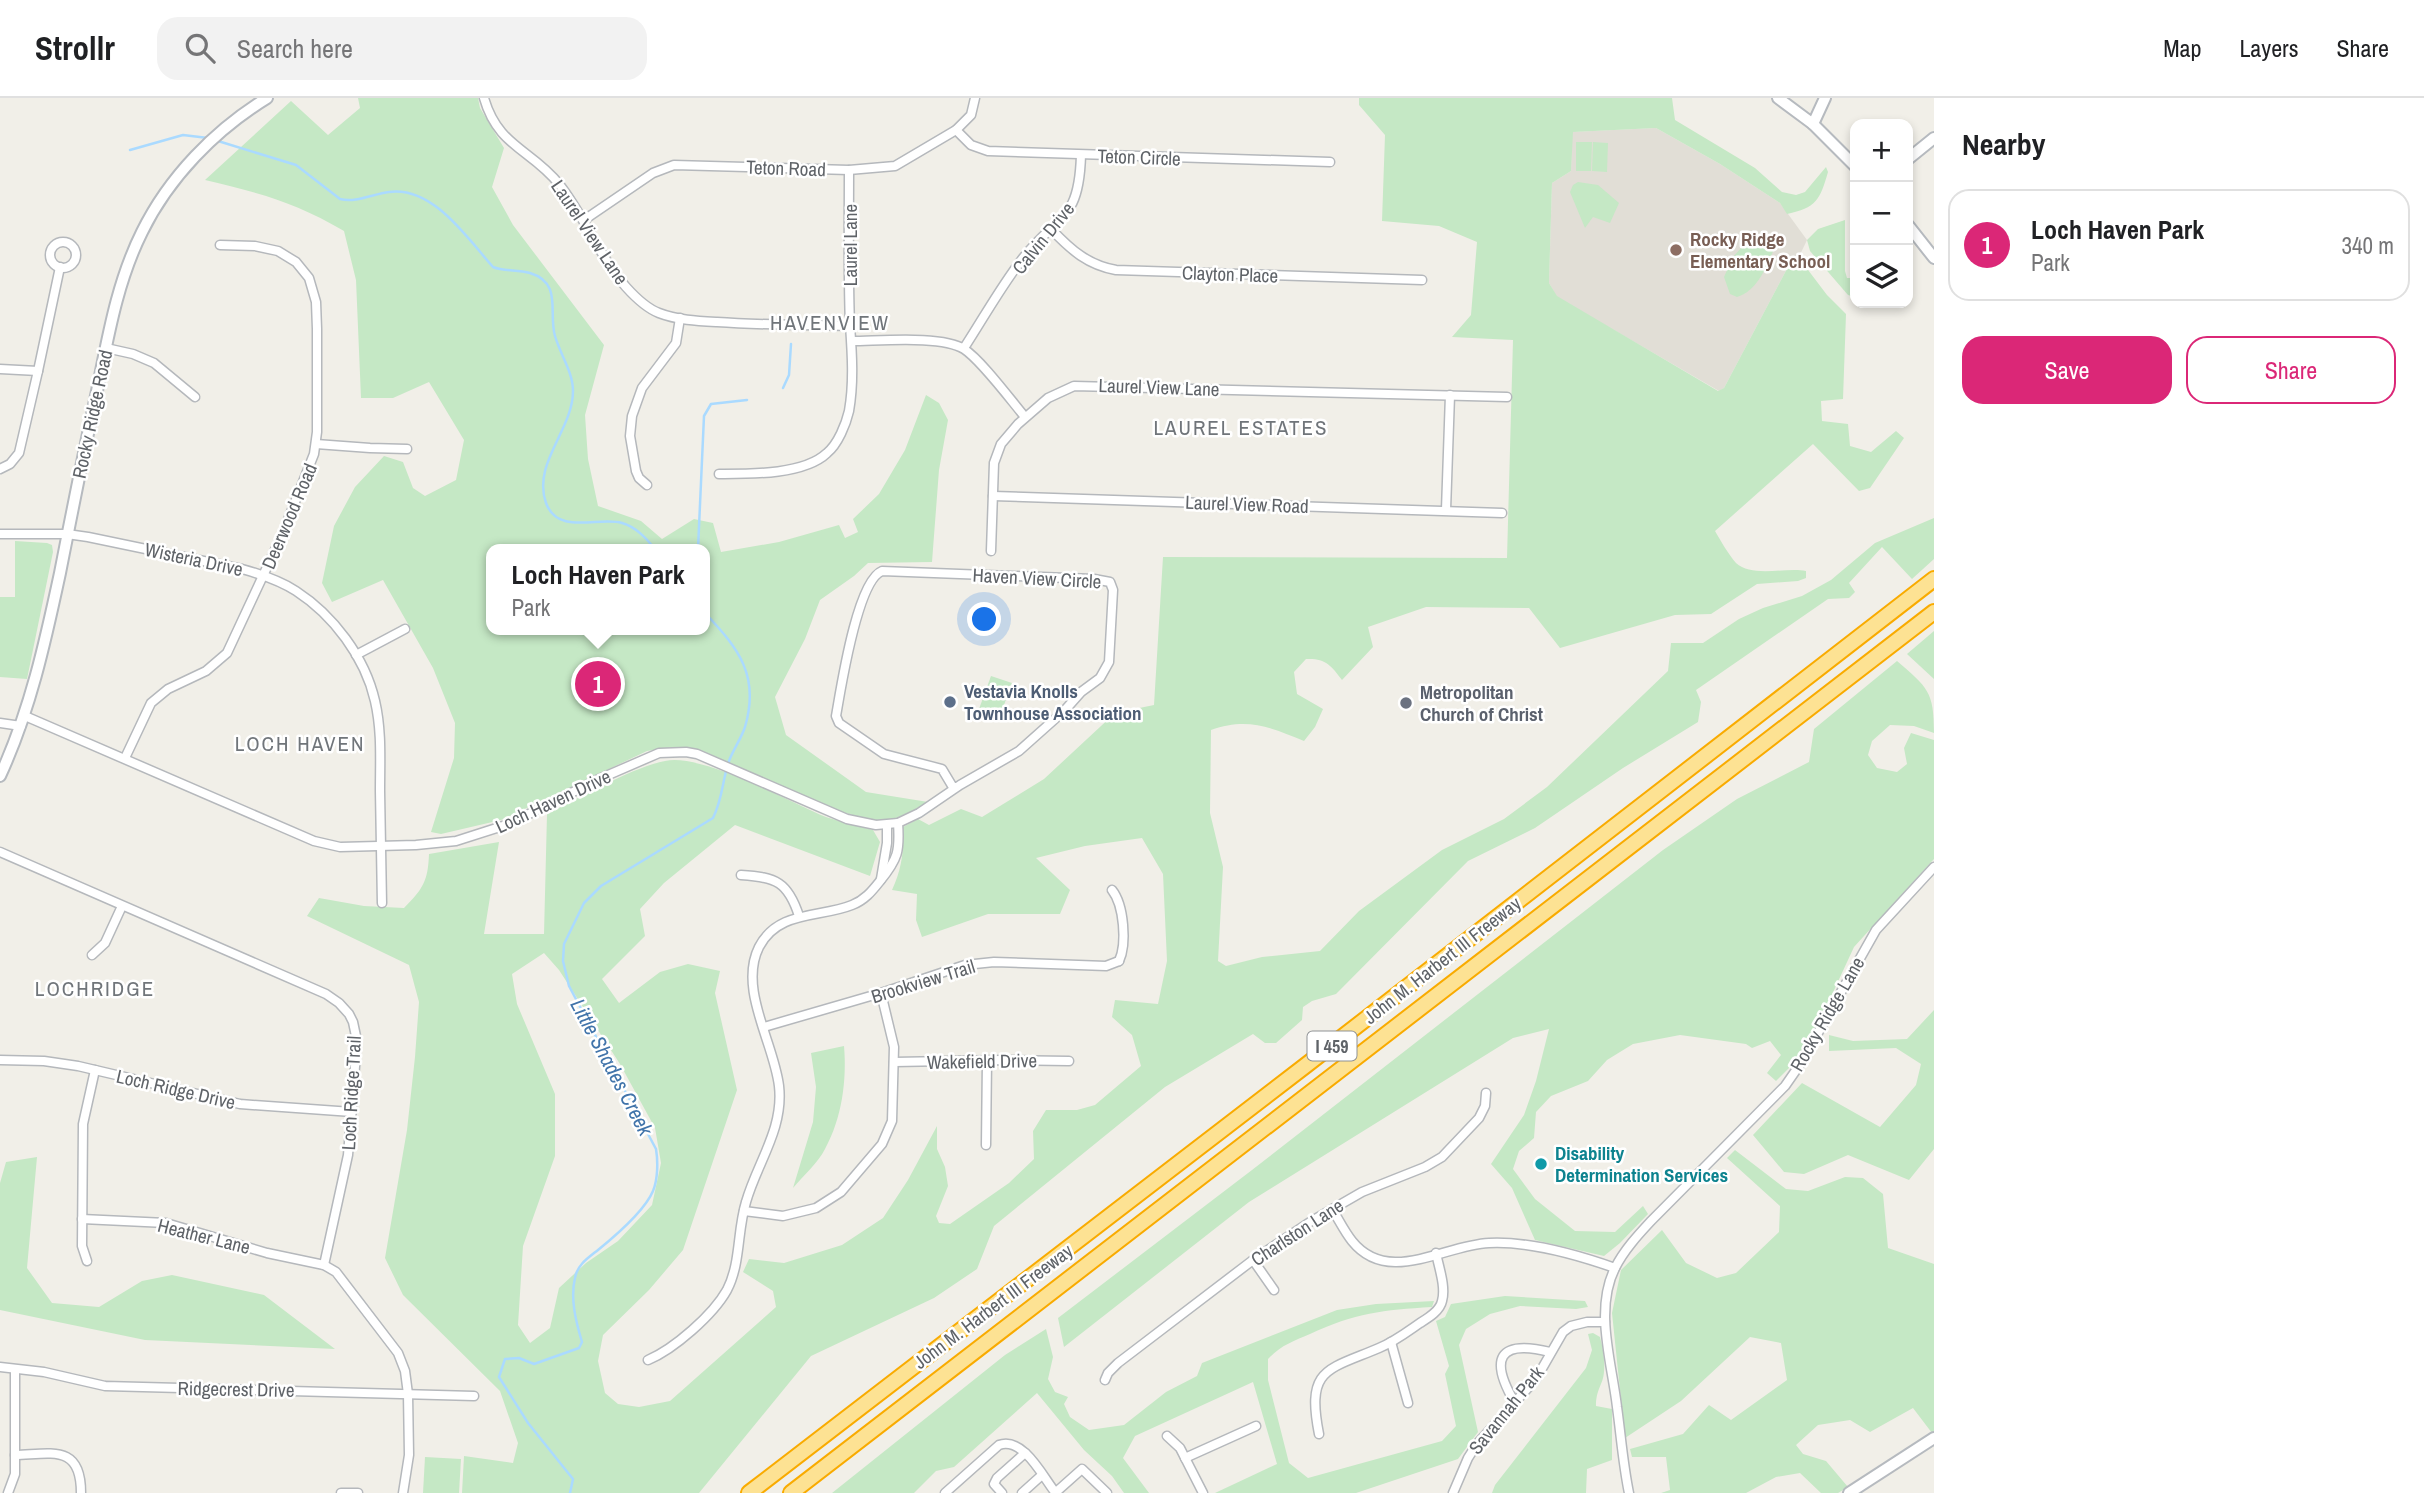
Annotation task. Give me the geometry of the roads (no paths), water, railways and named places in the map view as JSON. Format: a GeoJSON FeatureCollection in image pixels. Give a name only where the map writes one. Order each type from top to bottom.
{"type":"FeatureCollection","features":[{"type":"Feature","properties":{"kind":"highway","name":"John M. Harbert III Freeway"},"geometry":{"type":"LineString","coordinates":[[749,1493],[1934,579]]}},
{"type":"Feature","properties":{"kind":"highway","name":"John M. Harbert III Freeway"},"geometry":{"type":"LineString","coordinates":[[791,1493],[1934,612]]}},
{"type":"Feature","properties":{"kind":"main road","name":"Rocky Ridge Road"},"geometry":{"type":"LineString","coordinates":[[0,776],[23,721],[41,660],[106,348],[120,290],[134,250],[149,219],[185,168],[236,120],[267,98]]}},
{"type":"Feature","properties":{"kind":"main road"},"geometry":{"type":"LineString","coordinates":[[1778,98],[1813,124],[1850,161]]}},
{"type":"Feature","properties":{"kind":"main road"},"geometry":{"type":"LineString","coordinates":[[1813,124],[1825,98]]}},
{"type":"Feature","properties":{"kind":"main road"},"geometry":{"type":"LineString","coordinates":[[1913,155],[1934,138]]}},
{"type":"Feature","properties":{"kind":"main road"},"geometry":{"type":"LineString","coordinates":[[1913,231],[1934,258]]}},
{"type":"Feature","properties":{"kind":"main road"},"geometry":{"type":"LineString","coordinates":[[1849,1493],[1934,1438]]}},
{"type":"Feature","properties":{"kind":"street","name":"Laurel View Lane"},"geometry":{"type":"LineString","coordinates":[[484,98],[500,132],[552,176],[584,220],[601,252],[625,287],[650,309],[680,318],[736,323],[850,326]]}},
{"type":"Feature","properties":{"kind":"street","name":"Teton Road"},"geometry":{"type":"LineString","coordinates":[[584,220],[653,173],[667,167],[692,165],[849,170],[895,166],[956,130],[971,115],[975,98]]}},
{"type":"Feature","properties":{"kind":"street","name":"Teton Circle"},"geometry":{"type":"LineString","coordinates":[[956,130],[971,145],[988,151],[1330,162]]}},
{"type":"Feature","properties":{"kind":"street","name":"Calvin Drive"},"geometry":{"type":"LineString","coordinates":[[964,348],[1022,260],[1068,212],[1076,197],[1081,155]]}},
{"type":"Feature","properties":{"kind":"street","name":"Laurel Lane"},"geometry":{"type":"LineString","coordinates":[[719,474],[769,473],[797,467],[825,455],[839,436],[849,412],[852,341],[849,170]]}},
{"type":"Feature","properties":{"kind":"street","name":"Clayton Place"},"geometry":{"type":"LineString","coordinates":[[1052,230],[1080,257],[1116,270],[1422,280]]}},
{"type":"Feature","properties":{"kind":"street","name":"Deerwood Road"},"geometry":{"type":"LineString","coordinates":[[125,758],[151,703],[168,689],[205,671],[228,653],[305,480],[316,444],[316,302],[309,278],[296,262],[278,251],[255,246],[219,246]]}},
{"type":"Feature","properties":{"kind":"street"},"geometry":{"type":"LineString","coordinates":[[0,469],[10,464],[19,453],[60,267]]}},
{"type":"Feature","properties":{"kind":"street"},"geometry":{"type":"LineString","coordinates":[[647,485],[636,471],[631,436],[632,416],[642,388],[673,349],[680,318]]}},
{"type":"Feature","properties":{"kind":"street"},"geometry":{"type":"LineString","coordinates":[[852,341],[932,341],[964,348],[1025,417]]}},
{"type":"Feature","properties":{"kind":"street"},"geometry":{"type":"LineString","coordinates":[[106,348],[134,354],[153,363],[195,397]]}},
{"type":"Feature","properties":{"kind":"street"},"geometry":{"type":"LineString","coordinates":[[0,369],[38,371]]}},
{"type":"Feature","properties":{"kind":"street","name":"Laurel View Lane"},"geometry":{"type":"LineString","coordinates":[[993,496],[996,453],[1006,437],[1025,417],[1060,391],[1086,385],[1507,397]]}},
{"type":"Feature","properties":{"kind":"street"},"geometry":{"type":"LineString","coordinates":[[1446,510],[1450,395]]}},
{"type":"Feature","properties":{"kind":"street"},"geometry":{"type":"LineString","coordinates":[[316,444],[407,449]]}},
{"type":"Feature","properties":{"kind":"street"},"geometry":{"type":"LineString","coordinates":[[991,551],[993,496]]}},
{"type":"Feature","properties":{"kind":"street","name":"Laurel View Road"},"geometry":{"type":"LineString","coordinates":[[993,496],[1502,513]]}},
{"type":"Feature","properties":{"kind":"street","name":"Wisteria Drive"},"geometry":{"type":"LineString","coordinates":[[0,534],[68,534],[218,563],[264,576],[295,590],[318,608],[338,628],[356,655],[374,700],[380,738],[382,903]]}},
{"type":"Feature","properties":{"kind":"street","name":"Haven View Circle"},"geometry":{"type":"LineString","coordinates":[[882,571],[1094,579],[1110,582],[1113,590],[1109,662],[1105,673],[1019,751],[954,789],[942,769],[884,754],[839,723],[836,716],[847,652],[871,579],[882,571]]}},
{"type":"Feature","properties":{"kind":"street"},"geometry":{"type":"LineString","coordinates":[[356,655],[405,628]]}},
{"type":"Feature","properties":{"kind":"street","name":"Loch Haven Drive"},"geometry":{"type":"LineString","coordinates":[[0,723],[23,721],[125,758],[314,841],[332,846],[440,844],[509,824],[599,779],[659,753],[687,752],[715,761],[841,817],[862,823],[898,823],[919,813],[954,789]]}},
{"type":"Feature","properties":{"kind":"street"},"geometry":{"type":"LineString","coordinates":[[648,1360],[670,1349],[712,1310],[726,1291],[734,1269],[744,1211],[776,1126],[779,1112],[777,1076],[753,991],[753,965],[758,950],[766,937],[778,926],[799,916],[850,906],[866,897],[897,858],[898,823]]}},
{"type":"Feature","properties":{"kind":"street"},"geometry":{"type":"LineString","coordinates":[[880,882],[887,843],[887,825]]}},
{"type":"Feature","properties":{"kind":"street","name":"Loch Ridge Trail"},"geometry":{"type":"LineString","coordinates":[[0,852],[326,994],[349,1014],[356,1032],[352,1112],[344,1179],[324,1265]]}},
{"type":"Feature","properties":{"kind":"street","name":"Rocky Ridge Lane"},"geometry":{"type":"LineString","coordinates":[[1629,1493],[1605,1322],[1610,1281],[1615,1268],[1651,1221],[1784,1086],[1807,1053],[1876,930],[1934,867]]}},
{"type":"Feature","properties":{"kind":"street"},"geometry":{"type":"LineString","coordinates":[[741,875],[762,876],[785,886],[799,916]]}},
{"type":"Feature","properties":{"kind":"street","name":"Brookview Trail"},"geometry":{"type":"LineString","coordinates":[[764,1027],[881,993],[952,968],[979,963],[1121,964],[1121,907],[1112,890]]}},
{"type":"Feature","properties":{"kind":"street"},"geometry":{"type":"LineString","coordinates":[[92,955],[105,943],[122,906]]}},
{"type":"Feature","properties":{"kind":"street"},"geometry":{"type":"LineString","coordinates":[[744,1211],[772,1216],[794,1215],[816,1209],[841,1192],[882,1144],[890,1128],[893,1110],[894,1062],[893,1037],[881,993]]}},
{"type":"Feature","properties":{"kind":"street","name":"Loch Ridge Drive"},"geometry":{"type":"LineString","coordinates":[[0,1060],[62,1063],[240,1104],[352,1112]]}},
{"type":"Feature","properties":{"kind":"street"},"geometry":{"type":"LineString","coordinates":[[986,1145],[987,1060]]}},
{"type":"Feature","properties":{"kind":"street","name":"Wakefield Drive"},"geometry":{"type":"LineString","coordinates":[[894,1062],[1069,1061]]}},
{"type":"Feature","properties":{"kind":"street"},"geometry":{"type":"LineString","coordinates":[[87,1261],[83,1252],[82,1219],[83,1124],[95,1070]]}},
{"type":"Feature","properties":{"kind":"street","name":"Charlston Lane"},"geometry":{"type":"LineString","coordinates":[[1105,1380],[1112,1367],[1253,1260],[1370,1188],[1425,1167],[1442,1157],[1479,1118],[1485,1106],[1486,1093]]}},
{"type":"Feature","properties":{"kind":"street"},"geometry":{"type":"LineString","coordinates":[[1332,1209],[1359,1248],[1391,1262],[1408,1262],[1476,1244],[1502,1242],[1582,1257],[1615,1268]]}},
{"type":"Feature","properties":{"kind":"street","name":"Heather Lane"},"geometry":{"type":"LineString","coordinates":[[82,1219],[166,1223],[324,1265]]}},
{"type":"Feature","properties":{"kind":"street"},"geometry":{"type":"LineString","coordinates":[[1320,1433],[1314,1402],[1317,1386],[1323,1376],[1335,1365],[1391,1342],[1440,1308],[1443,1299],[1436,1253]]}},
{"type":"Feature","properties":{"kind":"street"},"geometry":{"type":"LineString","coordinates":[[1253,1260],[1274,1290]]}},
{"type":"Feature","properties":{"kind":"street"},"geometry":{"type":"LineString","coordinates":[[324,1265],[336,1272],[398,1353],[405,1371],[409,1455],[403,1493]]}},
{"type":"Feature","properties":{"kind":"street","name":"Savannah Park"},"geometry":{"type":"LineString","coordinates":[[1453,1493],[1468,1458],[1536,1379],[1563,1332],[1571,1326],[1587,1322],[1605,1322]]}},
{"type":"Feature","properties":{"kind":"street"},"geometry":{"type":"LineString","coordinates":[[1391,1342],[1408,1403]]}},
{"type":"Feature","properties":{"kind":"street"},"geometry":{"type":"LineString","coordinates":[[1515,1403],[1507,1390],[1501,1357],[1513,1349],[1550,1352]]}},
{"type":"Feature","properties":{"kind":"street","name":"Ridgecrest Drive"},"geometry":{"type":"LineString","coordinates":[[0,1367],[44,1372],[105,1386],[474,1396]]}},
{"type":"Feature","properties":{"kind":"street"},"geometry":{"type":"LineString","coordinates":[[8,1493],[15,1474],[15,1370]]}},
{"type":"Feature","properties":{"kind":"street"},"geometry":{"type":"LineString","coordinates":[[1185,1458],[1256,1426]]}},
{"type":"Feature","properties":{"kind":"street"},"geometry":{"type":"LineString","coordinates":[[1167,1436],[1180,1448],[1203,1493]]}},
{"type":"Feature","properties":{"kind":"street"},"geometry":{"type":"LineString","coordinates":[[945,1493],[999,1445],[1007,1443],[1015,1445],[1025,1453],[1055,1493],[1082,1469],[1107,1493]]}},
{"type":"Feature","properties":{"kind":"street"},"geometry":{"type":"LineString","coordinates":[[1002,1493],[994,1484],[1025,1453]]}},
{"type":"Feature","properties":{"kind":"street"},"geometry":{"type":"LineString","coordinates":[[15,1455],[57,1454],[70,1459],[81,1475],[81,1493]]}},
{"type":"Feature","properties":{"kind":"street"},"geometry":{"type":"LineString","coordinates":[[1022,1493],[1042,1475]]}},
{"type":"Feature","properties":{"kind":"street"},"geometry":{"type":"LineString","coordinates":[[341,1493],[358,1493]]}},
{"type":"Feature","properties":{"kind":"waterway","name":"Little Shades Creek"},"geometry":{"type":"LineString","coordinates":[[130,150],[183,135],[208,138]]}},
{"type":"Feature","properties":{"kind":"waterway","name":"Little Shades Creek"},"geometry":{"type":"LineString","coordinates":[[218,141],[296,165],[340,199],[358,199],[389,192],[405,192],[420,197],[448,216],[493,267],[530,273],[547,284],[551,291],[555,336],[571,377],[573,391],[567,419],[544,474],[546,503],[560,519],[580,523],[622,523],[632,527],[650,544]]}},
{"type":"Feature","properties":{"kind":"waterway"},"geometry":{"type":"LineString","coordinates":[[783,388],[789,375],[791,344]]}},
{"type":"Feature","properties":{"kind":"waterway"},"geometry":{"type":"LineString","coordinates":[[698,544],[704,416],[711,404],[747,400]]}},
{"type":"Feature","properties":{"kind":"waterway","name":"Little Shades Creek"},"geometry":{"type":"LineString","coordinates":[[570,1493],[573,1479],[528,1423],[499,1377],[505,1359],[519,1358],[534,1364],[579,1348],[582,1342],[573,1302],[576,1273],[584,1262],[636,1215],[649,1198],[655,1186],[657,1164],[656,1149],[569,986],[563,961],[564,944],[584,903],[601,886],[713,818],[729,761],[745,727],[750,693],[748,678],[737,651],[710,619]]}},
{"type":"Feature","properties":{"kind":"place","name":"Rocky Ridge Elementary School"},"geometry":{"type":"Point","coordinates":[1676,250]}},
{"type":"Feature","properties":{"kind":"place","name":"Loch Haven Park"},"geometry":{"type":"Point","coordinates":[598,684]}},
{"type":"Feature","properties":{"kind":"place","name":"Vestavia Knolls Townhouse Association"},"geometry":{"type":"Point","coordinates":[950,702]}},
{"type":"Feature","properties":{"kind":"place","name":"Metropolitan Church of Christ"},"geometry":{"type":"Point","coordinates":[1406,703]}},
{"type":"Feature","properties":{"kind":"place","name":"Disability Determination Services"},"geometry":{"type":"Point","coordinates":[1541,1164]}},
{"type":"Feature","properties":{"kind":"district","name":"HAVENVIEW"},"geometry":{"type":"Point","coordinates":[830,322]}},
{"type":"Feature","properties":{"kind":"district","name":"LAUREL ESTATES"},"geometry":{"type":"Point","coordinates":[1241,427]}},
{"type":"Feature","properties":{"kind":"district","name":"LOCH HAVEN"},"geometry":{"type":"Point","coordinates":[300,743]}},
{"type":"Feature","properties":{"kind":"district","name":"LOCHRIDGE"},"geometry":{"type":"Point","coordinates":[95,988]}}]}
